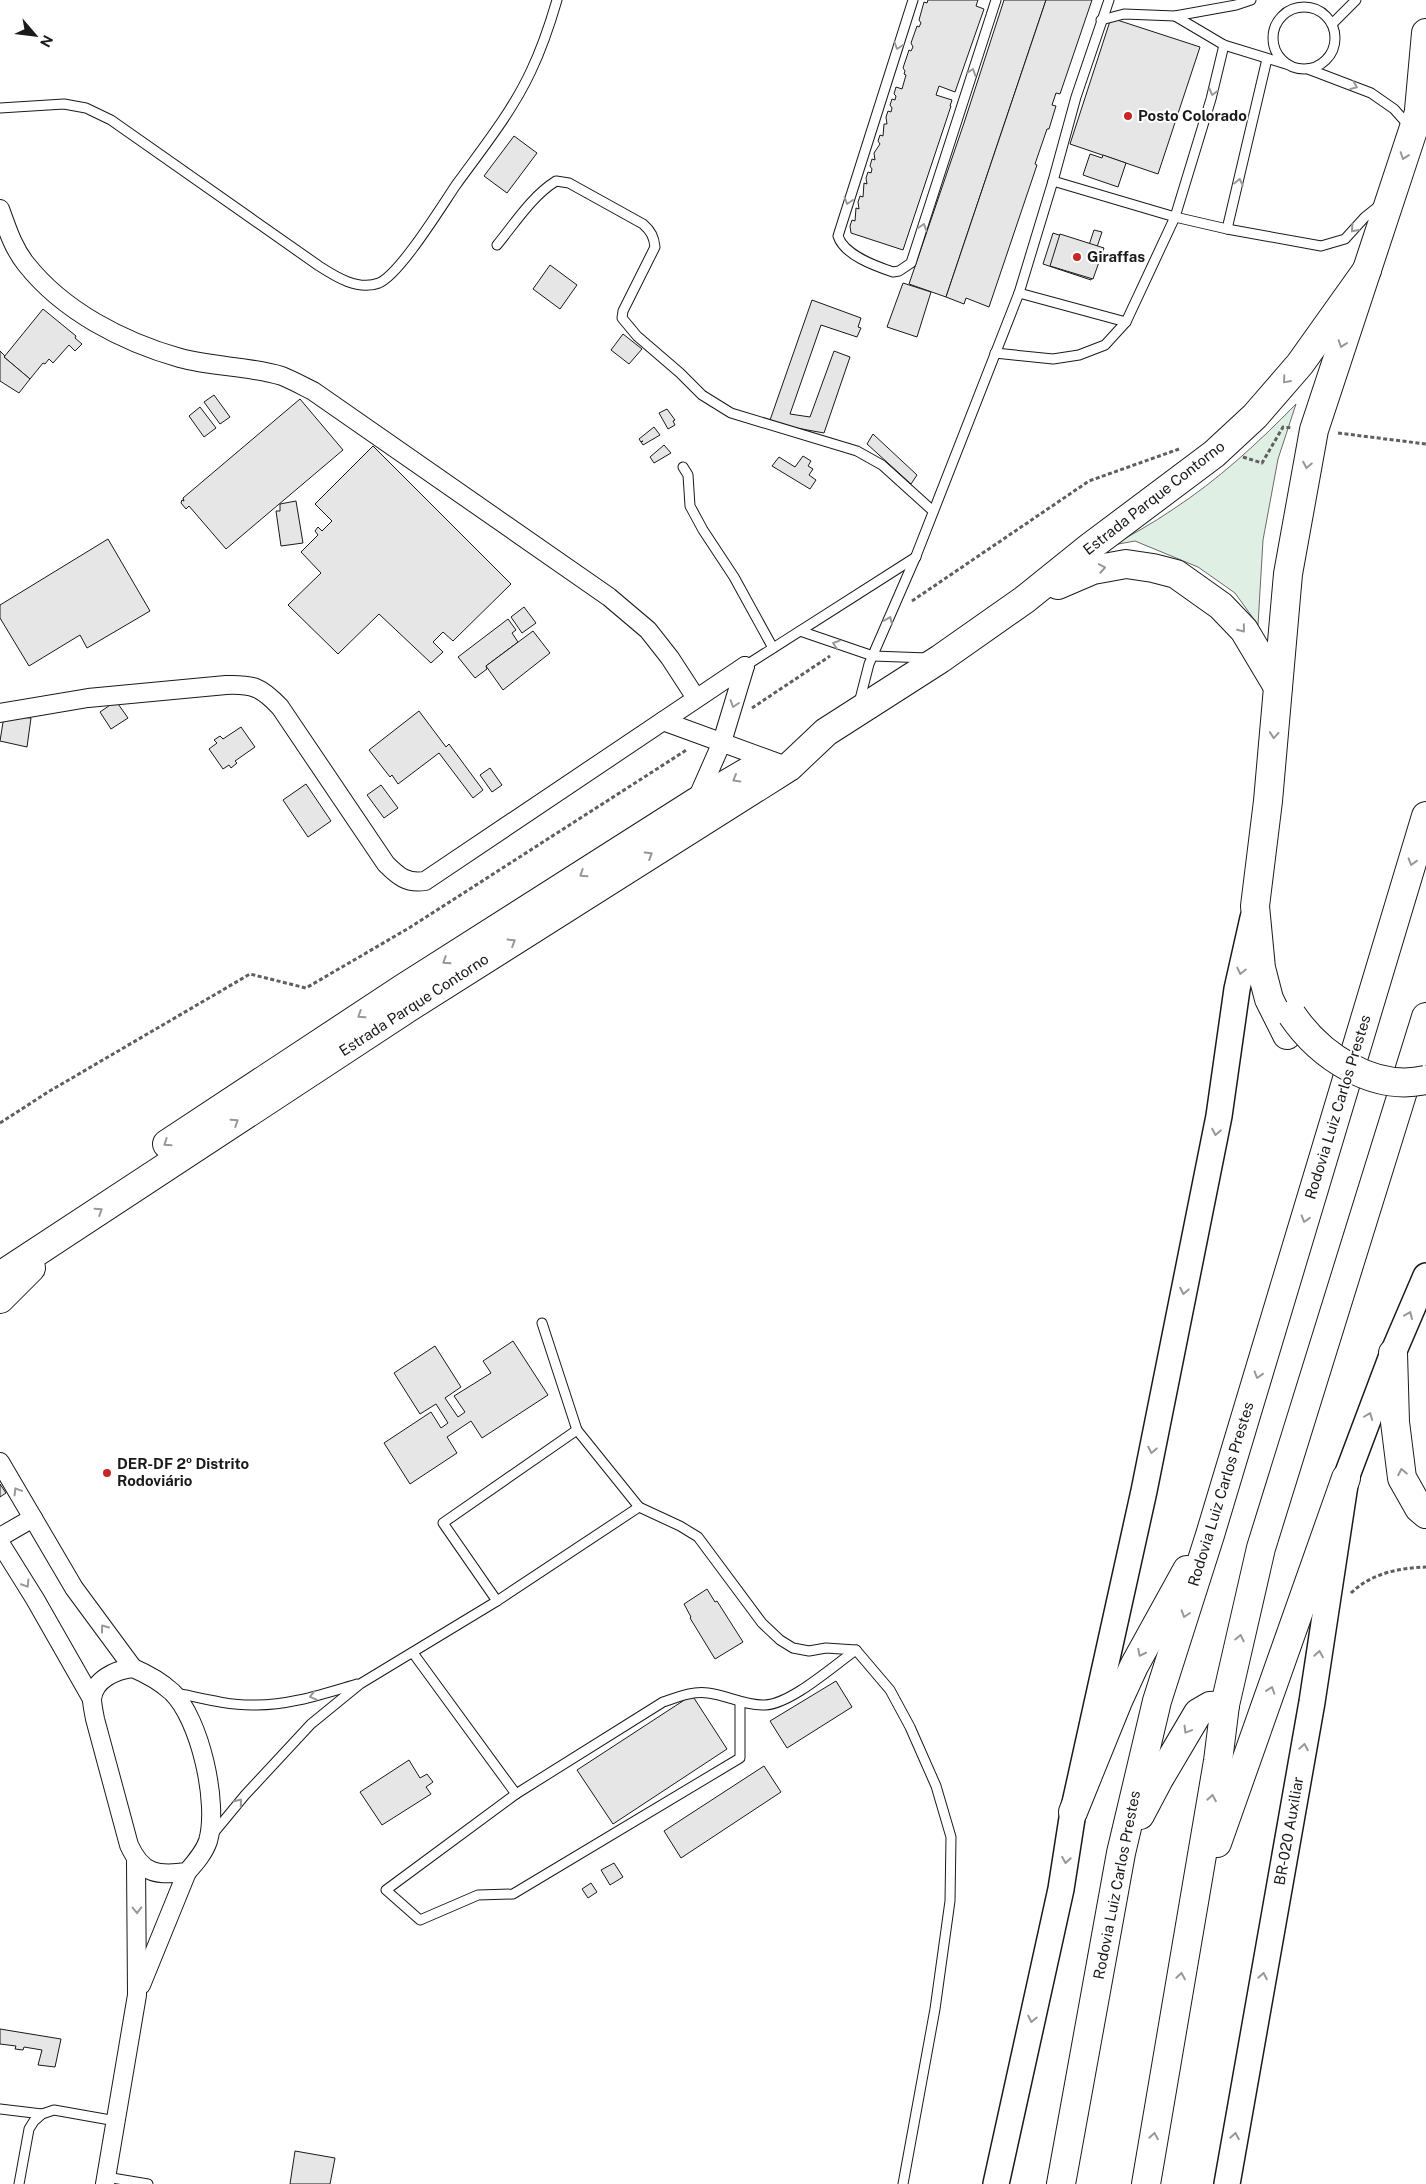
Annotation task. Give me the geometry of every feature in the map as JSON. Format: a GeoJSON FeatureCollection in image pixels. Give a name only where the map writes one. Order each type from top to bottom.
{"type":"FeatureCollection","features":[{"type":"Feature","properties":{"kind":"main road"},"geometry":{"type":"LineString","coordinates":[[996,2184],[1061,1889],[1073,1812],[1148,1472],[1219,1116],[1237,989],[1255,906],[1268,801],[1288,574],[1314,430],[1419,110],[1426,33]]}},
{"type":"Feature","properties":{"kind":"main road","name":"Estrada Parque Contorno"},"geometry":{"type":"LineString","coordinates":[[0,1276],[857,711],[940,659],[1024,600],[1090,547],[1208,459],[1255,416],[1300,364],[1367,270]]}},
{"type":"Feature","properties":{"kind":"main road","name":"Estrada Parque Contorno"},"geometry":{"type":"LineString","coordinates":[[1024,600],[1093,570],[1126,564],[1176,574],[1221,606],[1244,630],[1278,687]]}},
{"type":"Feature","properties":{"kind":"main road","name":"Estrada Parque Contorno"},"geometry":{"type":"LineString","coordinates":[[0,1257],[304,1052],[696,802],[779,763]]}},
{"type":"Feature","properties":{"kind":"main road"},"geometry":{"type":"LineString","coordinates":[[1268,801],[1276,960],[1289,1025]]}},
{"type":"Feature","properties":{"kind":"main road","name":"Rodovia Luiz Carlos Prestes"},"geometry":{"type":"LineString","coordinates":[[1061,2184],[1121,1853],[1157,1701],[1210,1536],[1426,816]]}},
{"type":"Feature","properties":{"kind":"main road"},"geometry":{"type":"LineString","coordinates":[[1255,906],[1261,968],[1269,999],[1289,1025],[1306,1056],[1329,1073],[1351,1084],[1379,1094],[1405,1097],[1426,1096]]}},
{"type":"Feature","properties":{"kind":"main road"},"geometry":{"type":"LineString","coordinates":[[1146,2184],[1218,1761],[1225,1705],[1261,1548],[1426,1017]]}},
{"type":"Feature","properties":{"kind":"main road"},"geometry":{"type":"LineString","coordinates":[[1289,1025],[1300,1027],[1323,1051],[1341,1064],[1364,1074],[1390,1081],[1417,1082],[1426,1080]]}},
{"type":"Feature","properties":{"kind":"main road"},"geometry":{"type":"LineString","coordinates":[[0,1299],[70,1230]]}},
{"type":"Feature","properties":{"kind":"main road","name":"BR-020 Auxiliar"},"geometry":{"type":"LineString","coordinates":[[1227,2184],[1312,1702],[1346,1478],[1393,1353],[1426,1276]]}},
{"type":"Feature","properties":{"kind":"main road"},"geometry":{"type":"LineString","coordinates":[[1393,1353],[1395,1422],[1402,1478],[1419,1508],[1426,1514]]}},
{"type":"Feature","properties":{"kind":"main road"},"geometry":{"type":"LineString","coordinates":[[1190,1917],[1346,1478]]}},
{"type":"Feature","properties":{"kind":"main road"},"geometry":{"type":"LineString","coordinates":[[1073,1812],[1134,1666],[1164,1609],[1210,1536]]}},
{"type":"Feature","properties":{"kind":"main road"},"geometry":{"type":"LineString","coordinates":[[1121,1853],[1159,1779],[1198,1713],[1210,1706],[1225,1705]]}},
{"type":"Feature","properties":{"kind":"street"},"geometry":{"type":"LineString","coordinates":[[0,209],[10,237],[25,263],[50,290],[71,308],[123,338],[181,358],[282,376],[313,391],[609,597],[648,630],[670,658],[696,698]]}},
{"type":"Feature","properties":{"kind":"street"},"geometry":{"type":"LineString","coordinates":[[0,713],[98,697],[226,685],[245,685],[259,688],[280,706],[386,864],[405,880],[415,882],[425,881],[746,666]]}},
{"type":"Feature","properties":{"kind":"street"},"geometry":{"type":"LineString","coordinates":[[696,802],[722,742],[746,666]]}},
{"type":"Feature","properties":{"kind":"street"},"geometry":{"type":"LineString","coordinates":[[663,721],[779,763]]}},
{"type":"Feature","properties":{"kind":"street"},"geometry":{"type":"LineString","coordinates":[[0,1462],[74,1588],[133,1668],[151,1676],[173,1692],[185,1710],[202,1747],[211,1808],[208,1840],[197,1861],[187,1872],[138,1995]]}},
{"type":"Feature","properties":{"kind":"street"},"geometry":{"type":"LineString","coordinates":[[0,1537],[33,1518]]}},
{"type":"Feature","properties":{"kind":"street"},"geometry":{"type":"LineString","coordinates":[[0,1543],[36,1599],[92,1698],[95,1719],[129,1845],[136,1862],[138,1995],[106,2181]]}},
{"type":"Feature","properties":{"kind":"street"},"geometry":{"type":"LineString","coordinates":[[92,1698],[100,1683],[109,1675],[117,1670],[133,1668]]}},
{"type":"Feature","properties":{"kind":"street"},"geometry":{"type":"LineString","coordinates":[[136,1862],[151,1871],[166,1875],[187,1872]]}},
{"type":"Feature","properties":{"kind":"lane"},"geometry":{"type":"LineString","coordinates":[[0,108],[64,104],[86,108],[111,120],[319,266],[340,279],[371,286],[381,282],[392,273],[416,243],[515,100],[534,64],[558,0]]}},
{"type":"Feature","properties":{"kind":"lane"},"geometry":{"type":"LineString","coordinates":[[913,0],[838,236],[841,245],[854,254],[893,272],[899,271],[911,263],[996,0]]}},
{"type":"Feature","properties":{"kind":"lane"},"geometry":{"type":"LineString","coordinates":[[857,711],[873,656],[916,556],[1019,293],[1076,97],[1109,0]]}},
{"type":"Feature","properties":{"kind":"lane"},"geometry":{"type":"LineString","coordinates":[[1101,20],[1124,14],[1175,16],[1236,5],[1251,0]]}},
{"type":"Feature","properties":{"kind":"lane"},"geometry":{"type":"LineString","coordinates":[[1293,0],[1302,6]]}},
{"type":"Feature","properties":{"kind":"lane"},"geometry":{"type":"LineString","coordinates":[[1332,24],[1356,0]]}},
{"type":"Feature","properties":{"kind":"lane"},"geometry":{"type":"LineString","coordinates":[[1288,65],[1276,54],[1272,39],[1276,23],[1287,11],[1314,4],[1332,24],[1334,38],[1331,52],[1321,63],[1308,69]]}},
{"type":"Feature","properties":{"kind":"lane"},"geometry":{"type":"LineString","coordinates":[[1175,16],[1224,45],[1288,65],[1308,69],[1371,93],[1394,110],[1419,110]]}},
{"type":"Feature","properties":{"kind":"lane"},"geometry":{"type":"LineString","coordinates":[[995,354],[1053,359],[1079,355],[1105,345],[1126,322],[1175,217],[1211,99],[1224,45]]}},
{"type":"Feature","properties":{"kind":"lane"},"geometry":{"type":"LineString","coordinates":[[1227,229],[1268,59]]}},
{"type":"Feature","properties":{"kind":"lane"},"geometry":{"type":"LineString","coordinates":[[497,245],[546,187],[556,181],[569,184],[644,224],[651,231],[655,240],[655,248],[623,311],[622,318],[636,336],[680,373],[702,395],[731,413],[857,451],[882,465],[933,511]]}},
{"type":"Feature","properties":{"kind":"lane"},"geometry":{"type":"LineString","coordinates":[[1053,181],[1175,217],[1227,229],[1321,246],[1345,239],[1390,196]]}},
{"type":"Feature","properties":{"kind":"lane"},"geometry":{"type":"LineString","coordinates":[[1019,293],[1126,322]]}},
{"type":"Feature","properties":{"kind":"lane"},"geometry":{"type":"LineString","coordinates":[[684,467],[688,476],[690,506],[703,530],[734,577],[773,648]]}},
{"type":"Feature","properties":{"kind":"lane"},"geometry":{"type":"LineString","coordinates":[[746,666],[916,556]]}},
{"type":"Feature","properties":{"kind":"lane"},"geometry":{"type":"LineString","coordinates":[[800,631],[873,656],[940,659]]}},
{"type":"Feature","properties":{"kind":"lane"},"geometry":{"type":"LineString","coordinates":[[542,1324],[577,1430],[639,1507],[680,1526],[698,1537],[762,1623],[780,1640],[793,1648],[809,1651],[826,1648],[856,1650],[890,1690],[910,1728],[936,1786],[950,1837],[950,1901],[935,2009],[903,2184]]}},
{"type":"Feature","properties":{"kind":"lane"},"geometry":{"type":"LineString","coordinates":[[497,1601],[444,1523],[577,1430]]}},
{"type":"Feature","properties":{"kind":"lane"},"geometry":{"type":"LineString","coordinates":[[208,1840],[245,1795],[311,1724],[360,1684],[497,1601],[639,1507]]}},
{"type":"Feature","properties":{"kind":"lane"},"geometry":{"type":"LineString","coordinates":[[740,1702],[740,1758],[514,1894],[478,1895],[420,1920],[386,1890],[516,1794],[663,1702],[688,1694],[708,1693],[740,1702],[765,1705],[786,1701],[856,1650]]}},
{"type":"Feature","properties":{"kind":"lane"},"geometry":{"type":"LineString","coordinates":[[413,1652],[516,1794]]}},
{"type":"Feature","properties":{"kind":"lane"},"geometry":{"type":"LineString","coordinates":[[173,1692],[222,1702],[252,1705],[301,1700],[360,1684]]}},
{"type":"Feature","properties":{"kind":"lane"},"geometry":{"type":"LineString","coordinates":[[0,2109],[42,2114],[54,2110],[116,2121]]}},
{"type":"Feature","properties":{"kind":"lane"},"geometry":{"type":"LineString","coordinates":[[19,2184],[29,2129],[42,2114]]}},
{"type":"Feature","properties":{"kind":"lane"},"geometry":{"type":"LineString","coordinates":[[106,2181],[148,2184]]}},
{"type":"Feature","properties":{"kind":"path"},"geometry":{"type":"LineString","coordinates":[[1325,1617],[1359,1586],[1382,1573],[1405,1568],[1426,1567]]}},
{"type":"Feature","properties":{"kind":"green space"},"geometry":{"type":"Polygon","coordinates":[[[1296,404],[1278,459],[1263,540],[1258,625],[1235,593],[1198,567],[1135,541],[1113,545],[1158,519],[1221,474],[1296,404]]]}},
{"type":"Feature","properties":{"kind":"building"},"geometry":{"type":"Polygon","coordinates":[[[928,0],[978,0],[976,6],[984,9],[955,92],[939,86],[936,95],[952,100],[951,106],[903,250],[851,233],[850,226],[852,220],[855,221],[856,208],[859,209],[858,202],[860,196],[863,197],[864,183],[867,184],[868,172],[871,173],[872,159],[875,160],[874,153],[880,144],[878,141],[880,135],[883,136],[884,124],[887,124],[886,117],[888,111],[891,112],[892,108],[890,105],[892,99],[895,100],[896,87],[902,89],[906,75],[903,68],[909,50],[911,51],[913,47],[911,43],[917,26],[919,27],[921,23],[919,20],[924,2],[927,3],[928,0]]]}},
{"type":"Feature","properties":{"kind":"building"},"geometry":{"type":"Polygon","coordinates":[[[1004,0],[1046,0],[946,297],[909,284],[1004,0]]]}},
{"type":"Feature","properties":{"kind":"building"},"geometry":{"type":"Polygon","coordinates":[[[1046,0],[1092,0],[1060,94],[1056,93],[1052,105],[1056,106],[1049,129],[1047,129],[1035,164],[1037,165],[989,307],[966,298],[964,304],[946,297],[1046,0]]]}},
{"type":"Feature","properties":{"kind":"building","name":"Posto Colorado"},"geometry":{"type":"Polygon","coordinates":[[[1111,18],[1200,47],[1158,174],[1070,144],[1111,18]]]}},
{"type":"Feature","properties":{"kind":"building"},"geometry":{"type":"Polygon","coordinates":[[[514,136],[537,153],[507,193],[484,176],[514,136]]]}},
{"type":"Feature","properties":{"kind":"building"},"geometry":{"type":"Polygon","coordinates":[[[1090,154],[1102,158],[1103,155],[1126,163],[1118,187],[1083,175],[1090,154]]]}},
{"type":"Feature","properties":{"kind":"building","name":"Giraffas"},"geometry":{"type":"Polygon","coordinates":[[[1094,230],[1102,232],[1097,247],[1101,249],[1091,280],[1043,264],[1053,233],[1089,245],[1094,230]]]}},
{"type":"Feature","properties":{"kind":"building","name":"Giraffas"},"geometry":{"type":"Polygon","coordinates":[[[1060,234],[1104,248],[1093,279],[1050,266],[1060,234]]]}},
{"type":"Feature","properties":{"kind":"building"},"geometry":{"type":"Polygon","coordinates":[[[550,265],[577,285],[560,309],[533,289],[550,265]]]}},
{"type":"Feature","properties":{"kind":"building"},"geometry":{"type":"Polygon","coordinates":[[[903,283],[931,292],[917,337],[887,327],[903,283]]]}},
{"type":"Feature","properties":{"kind":"building"},"geometry":{"type":"Polygon","coordinates":[[[812,300],[861,318],[858,327],[861,328],[857,337],[821,325],[790,414],[810,417],[834,351],[850,357],[824,433],[769,423],[812,300]]]}},
{"type":"Feature","properties":{"kind":"building"},"geometry":{"type":"Polygon","coordinates":[[[43,309],[76,336],[75,338],[82,344],[75,351],[69,345],[53,363],[49,359],[45,364],[43,363],[30,379],[4,357],[43,309]]]}},
{"type":"Feature","properties":{"kind":"building"},"geometry":{"type":"Polygon","coordinates":[[[623,334],[642,349],[629,364],[611,350],[623,334]]]}},
{"type":"Feature","properties":{"kind":"building"},"geometry":{"type":"Polygon","coordinates":[[[0,351],[4,357],[30,379],[19,393],[0,381],[0,351]]]}},
{"type":"Feature","properties":{"kind":"building"},"geometry":{"type":"Polygon","coordinates":[[[214,395],[230,417],[220,424],[204,402],[214,395]]]}},
{"type":"Feature","properties":{"kind":"building"},"geometry":{"type":"Polygon","coordinates":[[[300,399],[343,450],[226,549],[189,506],[186,509],[181,503],[182,500],[184,501],[183,498],[300,399]]]}},
{"type":"Feature","properties":{"kind":"building"},"geometry":{"type":"Polygon","coordinates":[[[200,407],[216,428],[204,437],[189,416],[200,407]]]}},
{"type":"Feature","properties":{"kind":"building"},"geometry":{"type":"Polygon","coordinates":[[[667,409],[675,420],[673,421],[675,425],[668,429],[659,413],[667,409]]]}},
{"type":"Feature","properties":{"kind":"building"},"geometry":{"type":"Polygon","coordinates":[[[654,427],[660,435],[643,445],[639,439],[654,427]]]}},
{"type":"Feature","properties":{"kind":"building"},"geometry":{"type":"Polygon","coordinates":[[[873,434],[917,475],[911,484],[867,444],[873,434]]]}},
{"type":"Feature","properties":{"kind":"building"},"geometry":{"type":"Polygon","coordinates":[[[664,445],[671,453],[654,463],[650,457],[664,445]]]}},
{"type":"Feature","properties":{"kind":"building"},"geometry":{"type":"Polygon","coordinates":[[[373,446],[511,584],[453,641],[443,632],[433,642],[443,652],[431,663],[379,614],[338,654],[288,605],[321,573],[301,552],[318,535],[315,531],[318,527],[322,531],[332,521],[315,504],[373,446]]]}},
{"type":"Feature","properties":{"kind":"building"},"geometry":{"type":"Polygon","coordinates":[[[803,456],[811,461],[808,466],[813,469],[809,475],[816,480],[810,489],[772,466],[779,457],[795,467],[803,456]]]}},
{"type":"Feature","properties":{"kind":"building"},"geometry":{"type":"Polygon","coordinates":[[[296,501],[303,543],[281,546],[276,511],[280,511],[280,504],[296,501]]]}},
{"type":"Feature","properties":{"kind":"building"},"geometry":{"type":"Polygon","coordinates":[[[108,539],[150,611],[87,648],[80,635],[29,666],[0,618],[0,605],[108,539]]]}},
{"type":"Feature","properties":{"kind":"building"},"geometry":{"type":"Polygon","coordinates":[[[524,607],[536,623],[522,633],[511,617],[524,607]]]}},
{"type":"Feature","properties":{"kind":"building"},"geometry":{"type":"Polygon","coordinates":[[[508,619],[516,630],[512,633],[518,642],[486,666],[487,669],[475,678],[458,657],[508,619]]]}},
{"type":"Feature","properties":{"kind":"building"},"geometry":{"type":"Polygon","coordinates":[[[533,631],[550,653],[503,690],[486,666],[533,631]]]}},
{"type":"Feature","properties":{"kind":"building"},"geometry":{"type":"Polygon","coordinates":[[[116,701],[128,718],[111,729],[100,712],[116,701]]]}},
{"type":"Feature","properties":{"kind":"building"},"geometry":{"type":"Polygon","coordinates":[[[419,711],[446,747],[449,744],[483,790],[473,798],[439,753],[398,784],[392,775],[390,777],[369,750],[419,711]]]}},
{"type":"Feature","properties":{"kind":"building"},"geometry":{"type":"Polygon","coordinates":[[[4,716],[31,718],[27,747],[0,741],[4,716]]]}},
{"type":"Feature","properties":{"kind":"building"},"geometry":{"type":"Polygon","coordinates":[[[241,727],[255,747],[235,761],[237,763],[231,768],[229,765],[223,769],[209,749],[217,743],[214,740],[220,736],[223,739],[241,727]]]}},
{"type":"Feature","properties":{"kind":"building"},"geometry":{"type":"Polygon","coordinates":[[[490,768],[502,785],[492,792],[480,775],[490,768]]]}},
{"type":"Feature","properties":{"kind":"building"},"geometry":{"type":"Polygon","coordinates":[[[306,784],[331,821],[308,837],[283,800],[306,784]]]}},
{"type":"Feature","properties":{"kind":"building"},"geometry":{"type":"Polygon","coordinates":[[[381,785],[398,808],[384,818],[367,795],[381,785]]]}},
{"type":"Feature","properties":{"kind":"building"},"geometry":{"type":"Polygon","coordinates":[[[513,1341],[548,1395],[482,1438],[471,1421],[447,1437],[457,1453],[410,1484],[384,1443],[431,1412],[441,1428],[448,1423],[436,1404],[420,1414],[394,1373],[435,1346],[461,1387],[445,1398],[458,1417],[465,1412],[454,1396],[491,1373],[483,1361],[513,1341]]]}},
{"type":"Feature","properties":{"kind":"building"},"geometry":{"type":"Polygon","coordinates":[[[0,1484],[6,1493],[0,1497],[0,1484]]]}},
{"type":"Feature","properties":{"kind":"building"},"geometry":{"type":"Polygon","coordinates":[[[707,1589],[715,1602],[717,1601],[743,1642],[715,1659],[690,1618],[684,1604],[707,1589]]]}},
{"type":"Feature","properties":{"kind":"building"},"geometry":{"type":"Polygon","coordinates":[[[836,1681],[852,1707],[787,1748],[770,1721],[836,1681]]]}},
{"type":"Feature","properties":{"kind":"building"},"geometry":{"type":"Polygon","coordinates":[[[692,1695],[727,1749],[613,1824],[577,1770],[692,1695]]]}},
{"type":"Feature","properties":{"kind":"building"},"geometry":{"type":"Polygon","coordinates":[[[409,1760],[420,1778],[427,1774],[433,1782],[426,1787],[431,1794],[382,1825],[360,1792],[409,1760]]]}},
{"type":"Feature","properties":{"kind":"building"},"geometry":{"type":"Polygon","coordinates":[[[764,1766],[781,1792],[681,1858],[664,1831],[764,1766]]]}},
{"type":"Feature","properties":{"kind":"building"},"geometry":{"type":"Polygon","coordinates":[[[614,1863],[623,1877],[610,1885],[601,1870],[614,1863]]]}},
{"type":"Feature","properties":{"kind":"building"},"geometry":{"type":"Polygon","coordinates":[[[591,1883],[597,1892],[588,1898],[582,1889],[591,1883]]]}},
{"type":"Feature","properties":{"kind":"building"},"geometry":{"type":"Polygon","coordinates":[[[0,2029],[61,2039],[55,2067],[38,2065],[42,2050],[24,2047],[23,2050],[15,2049],[16,2046],[0,2044],[0,2029]]]}},
{"type":"Feature","properties":{"kind":"building"},"geometry":{"type":"Polygon","coordinates":[[[295,2151],[335,2158],[330,2184],[290,2184],[295,2151]]]}},
{"type":"Feature","properties":{"kind":"place","name":"Posto Colorado"},"geometry":{"type":"Point","coordinates":[1128,116]}},
{"type":"Feature","properties":{"kind":"place","name":"Giraffas"},"geometry":{"type":"Point","coordinates":[1077,257]}},
{"type":"Feature","properties":{"kind":"place","name":"DER-DF 2º Distrito Rodoviário"},"geometry":{"type":"Point","coordinates":[107,1473]}}]}
